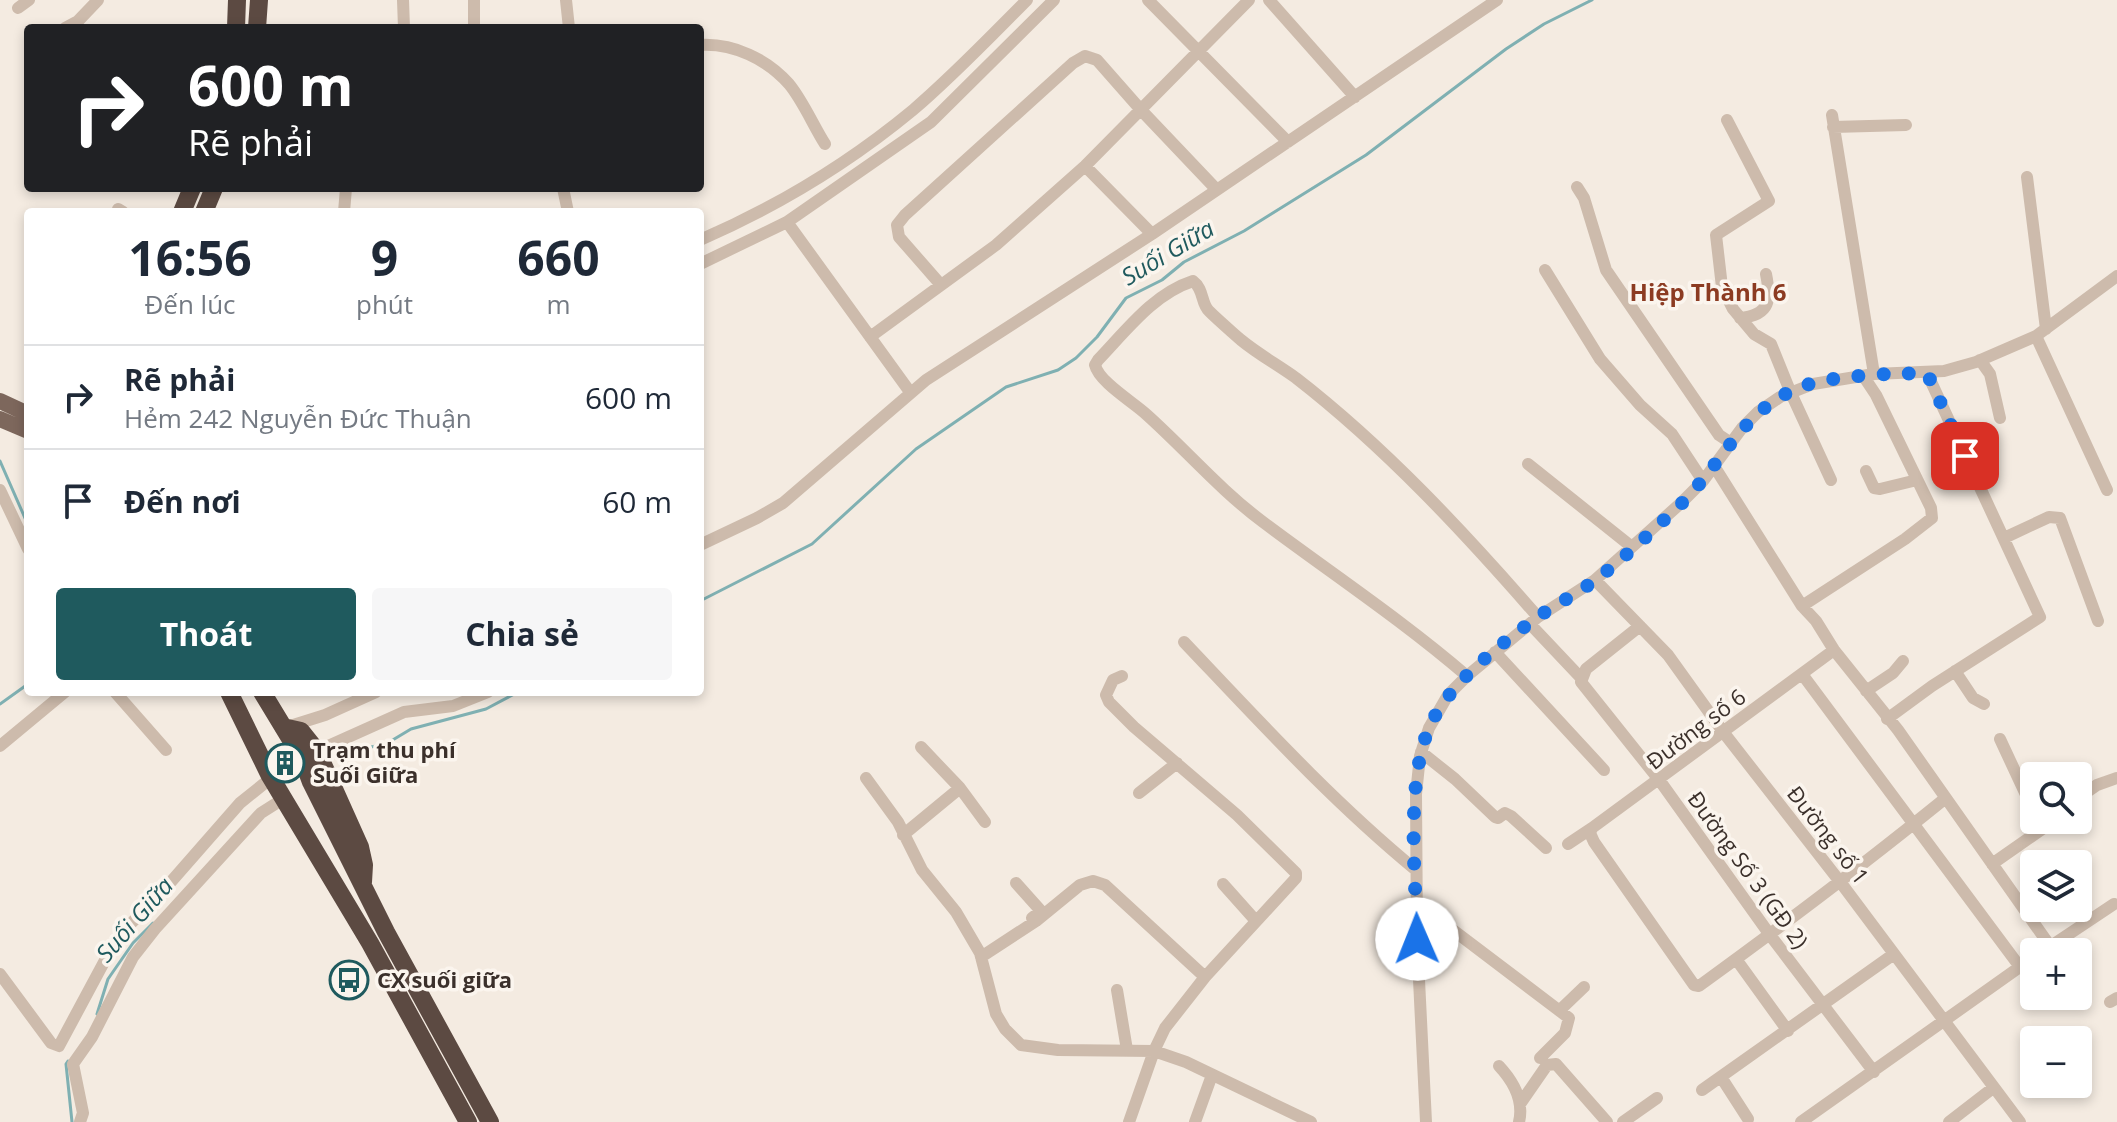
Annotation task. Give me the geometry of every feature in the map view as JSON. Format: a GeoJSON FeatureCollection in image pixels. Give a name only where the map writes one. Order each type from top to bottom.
{"type":"FeatureCollection","features":[{"type":"Feature","properties":{"kind":"highway"},"geometry":{"type":"LineString","coordinates":[[236,24],[237,0]]}},
{"type":"Feature","properties":{"kind":"highway"},"geometry":{"type":"LineString","coordinates":[[259,0],[259,24]]}},
{"type":"Feature","properties":{"kind":"highway"},"geometry":{"type":"LineString","coordinates":[[229,696],[279,802],[328,873],[370,943],[468,1122]]}},
{"type":"Feature","properties":{"kind":"highway"},"geometry":{"type":"LineString","coordinates":[[264,696],[302,758],[363,885],[490,1122]]}},
{"type":"Feature","properties":{"kind":"highway"},"geometry":{"type":"LineString","coordinates":[[283,727],[305,734],[317,751],[360,847],[364,865],[363,885]]}},
{"type":"Feature","properties":{"kind":"main road"},"geometry":{"type":"LineString","coordinates":[[0,401],[24,412]]}},
{"type":"Feature","properties":{"kind":"main road"},"geometry":{"type":"LineString","coordinates":[[0,419],[24,429]]}},
{"type":"Feature","properties":{"kind":"street"},"geometry":{"type":"LineString","coordinates":[[72,24],[98,0]]}},
{"type":"Feature","properties":{"kind":"street"},"geometry":{"type":"LineString","coordinates":[[403,0],[404,24]]}},
{"type":"Feature","properties":{"kind":"street"},"geometry":{"type":"LineString","coordinates":[[474,0],[474,24]]}},
{"type":"Feature","properties":{"kind":"street"},"geometry":{"type":"LineString","coordinates":[[566,0],[569,24]]}},
{"type":"Feature","properties":{"kind":"street"},"geometry":{"type":"LineString","coordinates":[[704,238],[748,220],[813,182],[898,121],[930,95],[1027,0]]}},
{"type":"Feature","properties":{"kind":"street"},"geometry":{"type":"LineString","coordinates":[[704,262],[787,222],[931,122],[1054,0]]}},
{"type":"Feature","properties":{"kind":"street"},"geometry":{"type":"LineString","coordinates":[[1148,0],[1288,142]]}},
{"type":"Feature","properties":{"kind":"street"},"geometry":{"type":"LineString","coordinates":[[870,337],[996,245],[1085,166],[1249,0]]}},
{"type":"Feature","properties":{"kind":"street"},"geometry":{"type":"LineString","coordinates":[[1269,0],[1355,97]]}},
{"type":"Feature","properties":{"kind":"street"},"geometry":{"type":"LineString","coordinates":[[704,543],[757,518],[795,494],[910,392],[1152,234],[1497,0]]}},
{"type":"Feature","properties":{"kind":"street"},"geometry":{"type":"LineString","coordinates":[[704,45],[744,52],[767,64],[790,85],[825,144]]}},
{"type":"Feature","properties":{"kind":"street"},"geometry":{"type":"LineString","coordinates":[[941,285],[899,237],[897,225],[1073,63],[1085,56],[1097,60],[1217,190]]}},
{"type":"Feature","properties":{"kind":"street"},"geometry":{"type":"LineString","coordinates":[[1727,120],[1769,201],[1715,237],[1722,287],[1740,318],[1754,334],[1771,344],[1831,480]]}},
{"type":"Feature","properties":{"kind":"street"},"geometry":{"type":"LineString","coordinates":[[1802,606],[1932,518],[1931,508],[1869,376],[1833,121],[1906,125]]}},
{"type":"Feature","properties":{"kind":"street"},"geometry":{"type":"LineString","coordinates":[[1085,166],[1152,234]]}},
{"type":"Feature","properties":{"kind":"street"},"geometry":{"type":"LineString","coordinates":[[2027,177],[2041,332],[2107,490]]}},
{"type":"Feature","properties":{"kind":"street"},"geometry":{"type":"LineString","coordinates":[[1577,187],[1584,198],[1606,270],[1719,435],[1731,443]]}},
{"type":"Feature","properties":{"kind":"street"},"geometry":{"type":"LineString","coordinates":[[787,222],[910,392]]}},
{"type":"Feature","properties":{"kind":"street"},"geometry":{"type":"LineString","coordinates":[[1545,270],[1600,359],[1640,405],[1672,434],[1703,481]]}},
{"type":"Feature","properties":{"kind":"street"},"geometry":{"type":"LineString","coordinates":[[1740,318],[1753,317],[1766,307],[1770,300],[1766,274]]}},
{"type":"Feature","properties":{"kind":"street","name":"Đường Số 3 (GĐ 2)"},"geometry":{"type":"LineString","coordinates":[[1467,676],[1416,632],[1261,521],[1143,411],[1099,375],[1095,365],[1098,360],[1134,320],[1181,286],[1193,281],[1196,283],[1204,296],[1207,310],[1242,340],[1297,379],[1393,465],[1494,566],[1581,678],[1588,693],[1660,781],[1770,935],[1874,1072]]}},
{"type":"Feature","properties":{"kind":"street"},"geometry":{"type":"LineString","coordinates":[[1426,1122],[1417,916],[1416,794],[1421,752],[1429,728],[1448,695],[1534,620],[1595,580],[1703,481],[1758,412],[1790,391],[1813,384],[1869,376],[1944,371],[1980,360],[2041,332],[2115,283]]}},
{"type":"Feature","properties":{"kind":"street"},"geometry":{"type":"LineString","coordinates":[[1980,360],[1990,374],[2000,418]]}},
{"type":"Feature","properties":{"kind":"street"},"geometry":{"type":"LineString","coordinates":[[1887,719],[2040,617],[1927,373]]}},
{"type":"Feature","properties":{"kind":"street"},"geometry":{"type":"LineString","coordinates":[[1528,464],[1632,547]]}},
{"type":"Feature","properties":{"kind":"street"},"geometry":{"type":"LineString","coordinates":[[1714,466],[1802,606],[1947,800],[2039,938]]}},
{"type":"Feature","properties":{"kind":"street"},"geometry":{"type":"LineString","coordinates":[[1866,471],[1874,488],[1917,480]]}},
{"type":"Feature","properties":{"kind":"street"},"geometry":{"type":"LineString","coordinates":[[0,490],[24,541]]}},
{"type":"Feature","properties":{"kind":"street"},"geometry":{"type":"LineString","coordinates":[[2004,538],[2049,517],[2060,518],[2098,621]]}},
{"type":"Feature","properties":{"kind":"street","name":"Đường số 1"},"geometry":{"type":"LineString","coordinates":[[1595,580],[1668,655],[2020,1122]]}},
{"type":"Feature","properties":{"kind":"street"},"geometry":{"type":"LineString","coordinates":[[1581,678],[1586,669],[1640,626]]}},
{"type":"Feature","properties":{"kind":"street"},"geometry":{"type":"LineString","coordinates":[[1184,642],[1292,756],[1373,835],[1416,870]]}},
{"type":"Feature","properties":{"kind":"street","name":"Đường số 6"},"geometry":{"type":"LineString","coordinates":[[1568,844],[1660,781],[1834,650]]}},
{"type":"Feature","properties":{"kind":"street"},"geometry":{"type":"LineString","coordinates":[[1495,652],[1604,770]]}},
{"type":"Feature","properties":{"kind":"street"},"geometry":{"type":"LineString","coordinates":[[1866,691],[1893,673],[1903,661]]}},
{"type":"Feature","properties":{"kind":"street"},"geometry":{"type":"LineString","coordinates":[[1955,671],[1973,698],[1984,704]]}},
{"type":"Feature","properties":{"kind":"street"},"geometry":{"type":"LineString","coordinates":[[1801,1122],[2020,967],[1802,674]]}},
{"type":"Feature","properties":{"kind":"street"},"geometry":{"type":"LineString","coordinates":[[1122,676],[1113,680],[1106,695],[1109,702],[1237,815],[1296,873],[1296,878],[1205,977],[1165,1028],[1129,1122]]}},
{"type":"Feature","properties":{"kind":"street"},"geometry":{"type":"LineString","coordinates":[[0,746],[60,696]]}},
{"type":"Feature","properties":{"kind":"street"},"geometry":{"type":"LineString","coordinates":[[119,696],[166,750]]}},
{"type":"Feature","properties":{"kind":"street"},"geometry":{"type":"LineString","coordinates":[[283,727],[325,715],[367,696]]}},
{"type":"Feature","properties":{"kind":"street"},"geometry":{"type":"LineString","coordinates":[[317,751],[404,712],[453,706],[478,696]]}},
{"type":"Feature","properties":{"kind":"street"},"geometry":{"type":"LineString","coordinates":[[2000,739],[2020,782]]}},
{"type":"Feature","properties":{"kind":"street"},"geometry":{"type":"LineString","coordinates":[[921,747],[960,788],[985,822]]}},
{"type":"Feature","properties":{"kind":"street"},"geometry":{"type":"LineString","coordinates":[[1421,752],[1495,817],[1505,813],[1511,816],[1546,848]]}},
{"type":"Feature","properties":{"kind":"street"},"geometry":{"type":"LineString","coordinates":[[1139,793],[1177,763]]}},
{"type":"Feature","properties":{"kind":"street"},"geometry":{"type":"LineString","coordinates":[[866,778],[898,822],[922,870],[956,912],[980,955],[996,1014],[1005,1029],[1021,1045],[1058,1050],[1154,1051],[1311,1122]]}},
{"type":"Feature","properties":{"kind":"street"},"geometry":{"type":"LineString","coordinates":[[2092,788],[2117,778]]}},
{"type":"Feature","properties":{"kind":"street"},"geometry":{"type":"LineString","coordinates":[[0,974],[55,1046],[62,1042],[88,1001],[118,936],[155,900],[240,803],[267,780]]}},
{"type":"Feature","properties":{"kind":"street"},"geometry":{"type":"LineString","coordinates":[[903,835],[960,788]]}},
{"type":"Feature","properties":{"kind":"street"},"geometry":{"type":"LineString","coordinates":[[1592,828],[1590,833],[1594,842],[1694,985],[1699,986],[1841,883],[1947,800]]}},
{"type":"Feature","properties":{"kind":"street"},"geometry":{"type":"LineString","coordinates":[[80,1122],[83,1113],[73,1064],[133,957],[261,813],[279,802]]}},
{"type":"Feature","properties":{"kind":"street"},"geometry":{"type":"LineString","coordinates":[[1992,864],[2029,834]]}},
{"type":"Feature","properties":{"kind":"street"},"geometry":{"type":"LineString","coordinates":[[980,955],[1036,921],[1080,885],[1093,881],[1105,885],[1205,977]]}},
{"type":"Feature","properties":{"kind":"street"},"geometry":{"type":"LineString","coordinates":[[980,955],[1041,911],[1016,883]]}},
{"type":"Feature","properties":{"kind":"street"},"geometry":{"type":"LineString","coordinates":[[1223,884],[1256,921]]}},
{"type":"Feature","properties":{"kind":"street"},"geometry":{"type":"LineString","coordinates":[[2063,938],[2114,904]]}},
{"type":"Feature","properties":{"kind":"street"},"geometry":{"type":"LineString","coordinates":[[1417,916],[1445,924],[1569,1018],[1565,1033],[1540,1058]]}},
{"type":"Feature","properties":{"kind":"street"},"geometry":{"type":"LineString","coordinates":[[1702,1090],[1894,954]]}},
{"type":"Feature","properties":{"kind":"street"},"geometry":{"type":"LineString","coordinates":[[1736,959],[1788,1031]]}},
{"type":"Feature","properties":{"kind":"street"},"geometry":{"type":"LineString","coordinates":[[1560,1010],[1584,987]]}},
{"type":"Feature","properties":{"kind":"street"},"geometry":{"type":"LineString","coordinates":[[1117,990],[1127,1050]]}},
{"type":"Feature","properties":{"kind":"street"},"geometry":{"type":"LineString","coordinates":[[88,1001],[105,1008]]}},
{"type":"Feature","properties":{"kind":"street"},"geometry":{"type":"LineString","coordinates":[[1520,1104],[1547,1065],[1556,1064],[1607,1122]]}},
{"type":"Feature","properties":{"kind":"street"},"geometry":{"type":"LineString","coordinates":[[1499,1066],[1519,1096],[1519,1122]]}},
{"type":"Feature","properties":{"kind":"street"},"geometry":{"type":"LineString","coordinates":[[1195,1122],[1212,1075]]}},
{"type":"Feature","properties":{"kind":"street"},"geometry":{"type":"LineString","coordinates":[[1721,1077],[1748,1119]]}},
{"type":"Feature","properties":{"kind":"street"},"geometry":{"type":"LineString","coordinates":[[1949,1122],[1993,1088]]}},
{"type":"Feature","properties":{"kind":"street"},"geometry":{"type":"LineString","coordinates":[[1623,1122],[1657,1098]]}},
{"type":"Feature","properties":{"kind":"waterway","name":"Suối Giữa"},"geometry":{"type":"LineString","coordinates":[[704,599],[812,544],[916,449],[1006,387],[1058,370],[1076,358],[1097,337],[1126,298],[1162,280],[1184,262],[1244,231],[1366,155],[1506,49],[1544,24],[1592,0]]}},
{"type":"Feature","properties":{"kind":"waterway"},"geometry":{"type":"LineString","coordinates":[[0,461],[24,516]]}},
{"type":"Feature","properties":{"kind":"waterway"},"geometry":{"type":"LineString","coordinates":[[0,704],[24,687]]}},
{"type":"Feature","properties":{"kind":"waterway","name":"Suối Giữa"},"geometry":{"type":"LineString","coordinates":[[346,752],[386,744],[411,729],[486,709],[510,696]]}},
{"type":"Feature","properties":{"kind":"waterway","name":"Suối Giữa"},"geometry":{"type":"LineString","coordinates":[[97,1014],[108,979],[133,943],[153,923]]}},
{"type":"Feature","properties":{"kind":"waterway","name":"Suối Giữa"},"geometry":{"type":"LineString","coordinates":[[68,1061],[72,1122]]}},
{"type":"Feature","properties":{"kind":"place","name":"Trạm thu phí Suối Giữa"},"geometry":{"type":"Point","coordinates":[285,763]}},
{"type":"Feature","properties":{"kind":"place","name":"CX suối giữa"},"geometry":{"type":"Point","coordinates":[349,980]}},
{"type":"Feature","properties":{"kind":"district","name":"Hiệp Thành 6"},"geometry":{"type":"Point","coordinates":[1708,293]}},
{"type":"Feature","properties":{"kind":"route"},"geometry":{"type":"LineString","coordinates":[[1417,939],[1416,794],[1420,756],[1429,728],[1448,695],[1538,617],[1595,580],[1681,503],[1703,481],[1742,428],[1758,412],[1790,391],[1813,384],[1874,374],[1927,373],[1965,456]]}}]}
